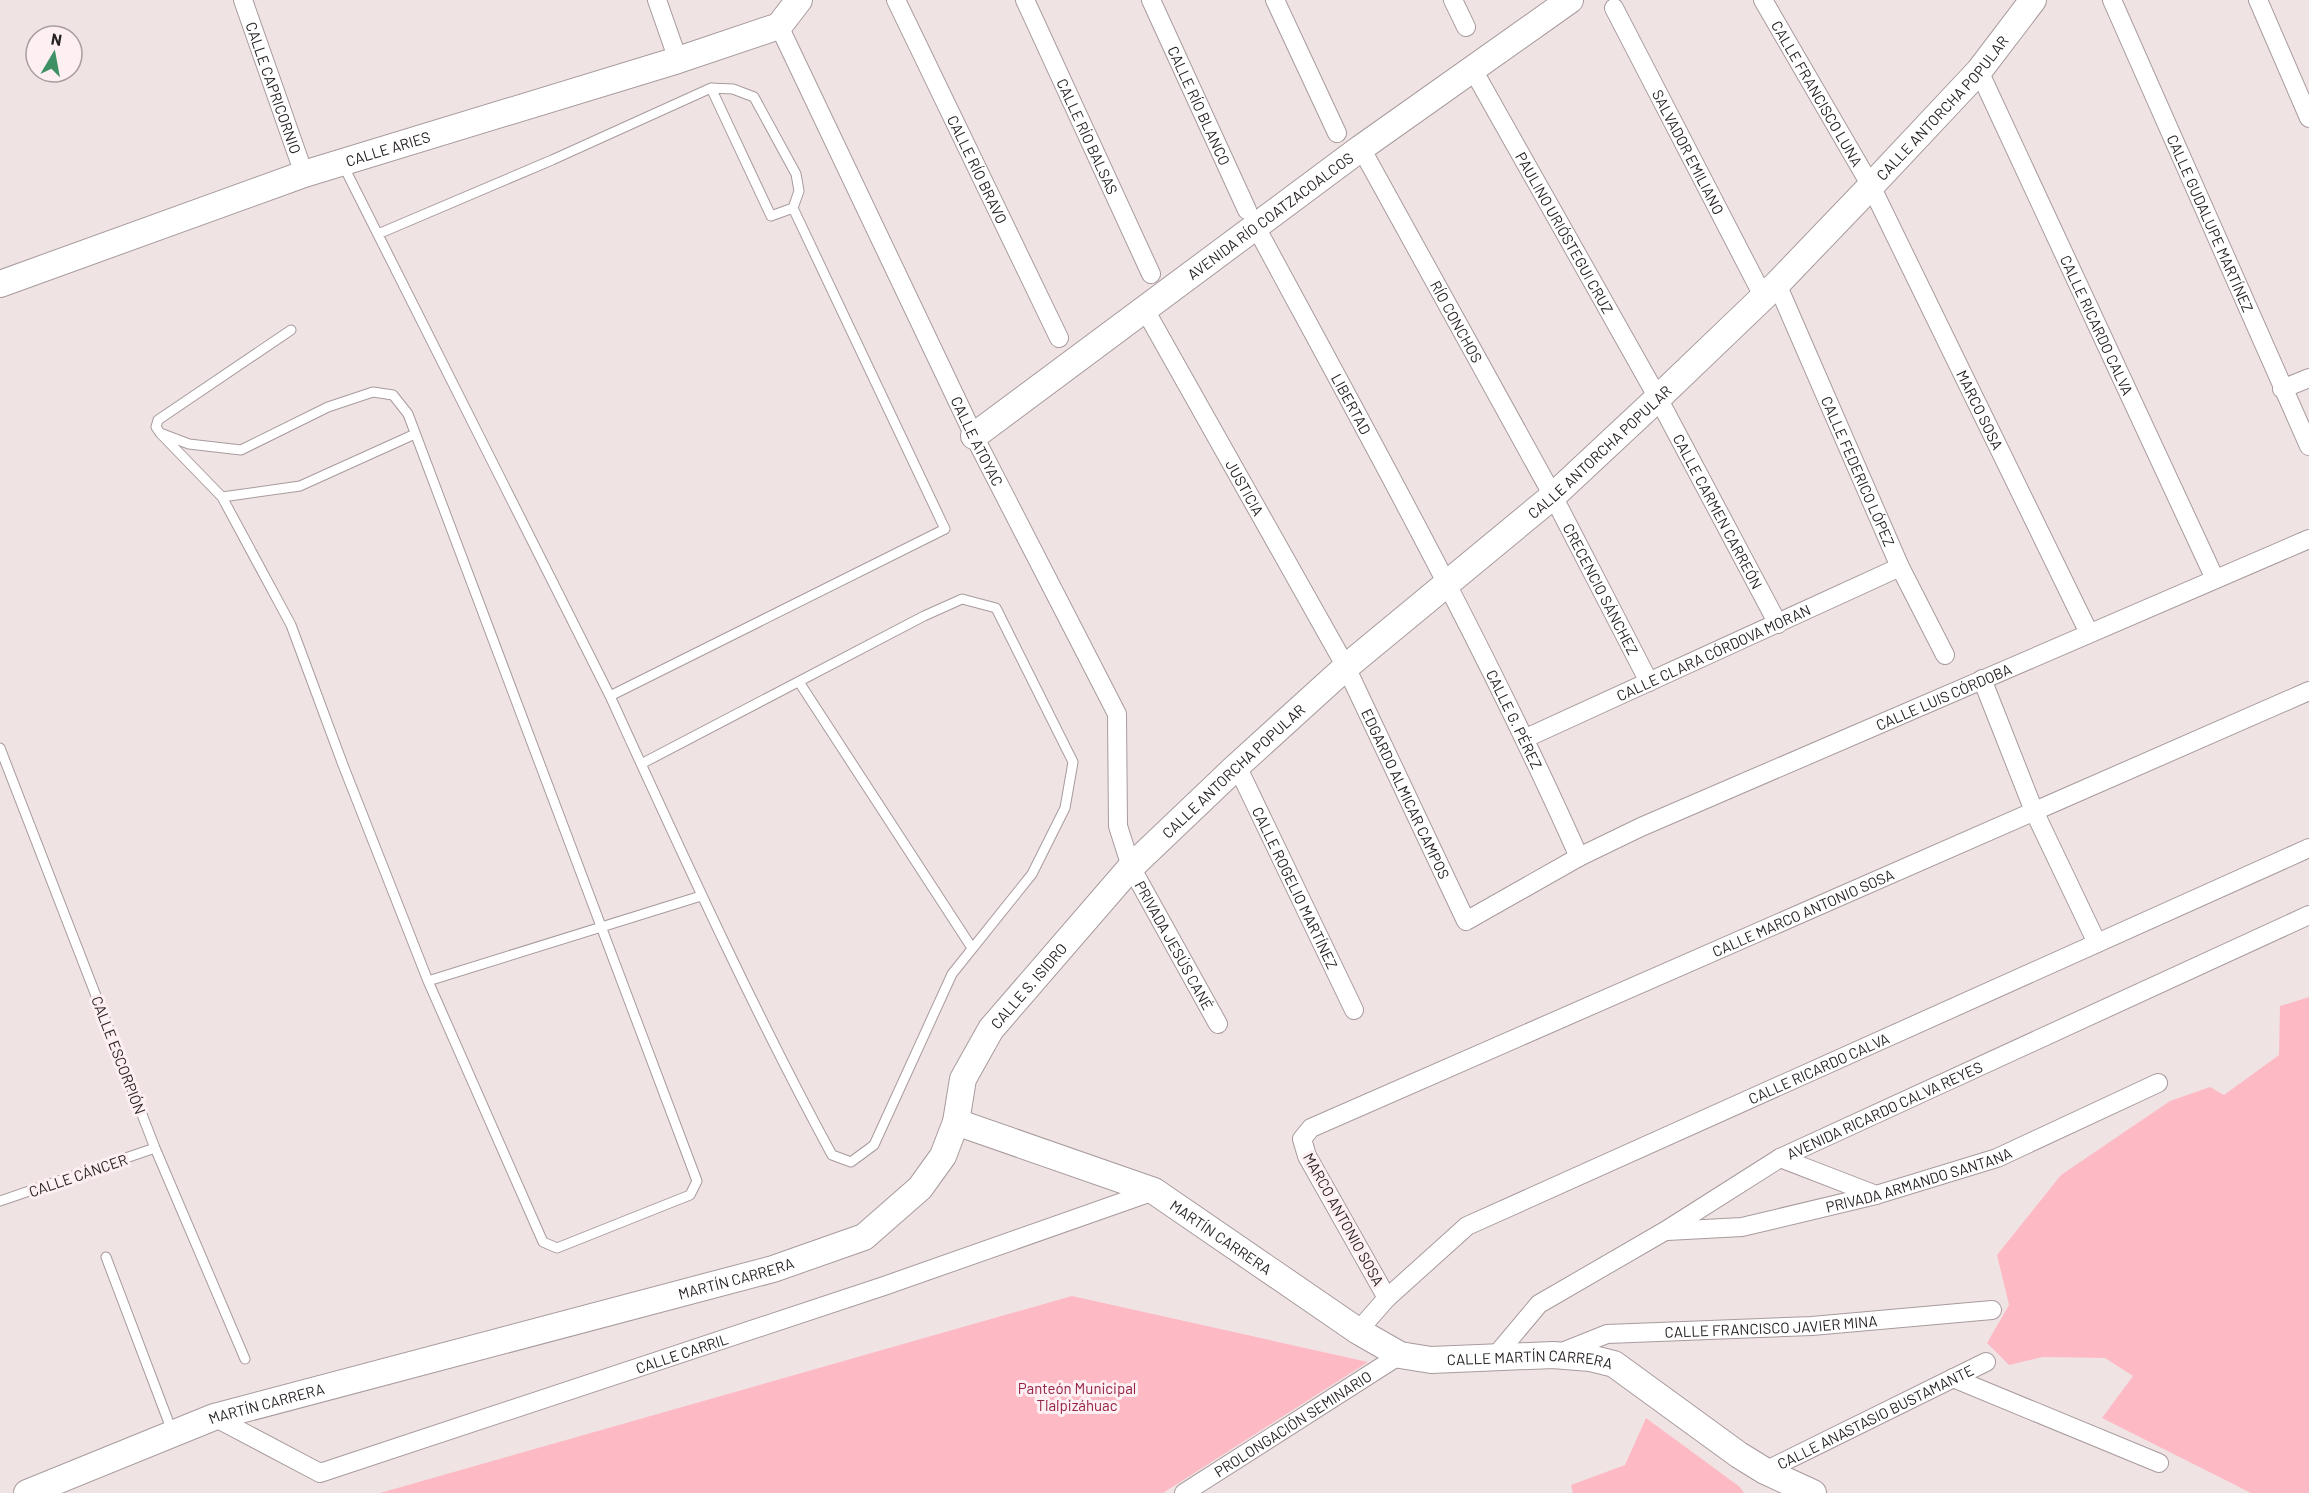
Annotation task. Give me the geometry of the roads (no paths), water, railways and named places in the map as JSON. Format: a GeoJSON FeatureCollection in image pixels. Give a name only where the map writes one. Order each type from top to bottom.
{"type":"FeatureCollection","features":[{"type":"Feature","properties":{"kind":"main road","name":"AVENIDA RÍO COATZACOALCOS"},"geometry":{"type":"LineString","coordinates":[[974,436],[1144,308],[1251,218],[1361,148],[1570,0]]}},
{"type":"Feature","properties":{"kind":"main road","name":"CALLE ANTORCHA POPULAR"},"geometry":{"type":"LineString","coordinates":[[1131,867],[1346,667],[1553,496],[1658,398],[1770,290],[1871,186],[1979,71],[2033,0]]}},
{"type":"Feature","properties":{"kind":"main road"},"geometry":{"type":"LineString","coordinates":[[779,26],[802,2]]}},
{"type":"Feature","properties":{"kind":"main road","name":"CALLE ARIES"},"geometry":{"type":"LineString","coordinates":[[0,284],[304,174],[678,60],[779,26]]}},
{"type":"Feature","properties":{"kind":"main road","name":"CALLE S. ISIDRO"},"geometry":{"type":"LineString","coordinates":[[956,1122],[963,1079],[991,1029],[1131,867]]}},
{"type":"Feature","properties":{"kind":"main road","name":"MARTÍN CARRERA"},"geometry":{"type":"LineString","coordinates":[[27,1493],[214,1417],[773,1269],[864,1238],[920,1188],[943,1156],[956,1122],[1154,1191],[1358,1331]]}},
{"type":"Feature","properties":{"kind":"main road","name":"CALLE MARTÍN CARRERA"},"geometry":{"type":"LineString","coordinates":[[1358,1331],[1400,1354],[1431,1360],[1553,1355],[1590,1358],[1614,1364],[1765,1471],[1813,1493]]}},
{"type":"Feature","properties":{"kind":"street","name":"CALLE CAPRICORNIO"},"geometry":{"type":"LineString","coordinates":[[243,0],[304,174]]}},
{"type":"Feature","properties":{"kind":"street"},"geometry":{"type":"LineString","coordinates":[[657,0],[678,60]]}},
{"type":"Feature","properties":{"kind":"street","name":"CALLE RÍO BRAVO"},"geometry":{"type":"LineString","coordinates":[[896,0],[1059,338]]}},
{"type":"Feature","properties":{"kind":"street","name":"CALLE RÍO BALSAS"},"geometry":{"type":"LineString","coordinates":[[1025,0],[1151,274]]}},
{"type":"Feature","properties":{"kind":"street","name":"CALLE RÍO BLANCO"},"geometry":{"type":"LineString","coordinates":[[1151,0],[1251,218]]}},
{"type":"Feature","properties":{"kind":"street"},"geometry":{"type":"LineString","coordinates":[[1275,0],[1337,133]]}},
{"type":"Feature","properties":{"kind":"street"},"geometry":{"type":"LineString","coordinates":[[1454,0],[1466,27]]}},
{"type":"Feature","properties":{"kind":"street","name":"CALLE FRANCISCO LUNA"},"geometry":{"type":"LineString","coordinates":[[1763,0],[1871,186]]}},
{"type":"Feature","properties":{"kind":"street","name":"CALLE GUDALUPE MARTÍNEZ"},"geometry":{"type":"LineString","coordinates":[[2112,0],[2309,446]]}},
{"type":"Feature","properties":{"kind":"street"},"geometry":{"type":"LineString","coordinates":[[2258,0],[2309,118]]}},
{"type":"Feature","properties":{"kind":"street","name":"SALVADOR EMILIANO"},"geometry":{"type":"LineString","coordinates":[[1614,8],[1770,290]]}},
{"type":"Feature","properties":{"kind":"street","name":"CALLE ATOYAC"},"geometry":{"type":"LineString","coordinates":[[779,26],[974,436],[1117,714],[1118,826],[1131,867]]}},
{"type":"Feature","properties":{"kind":"street","name":"PAULINO URIÓSTEGUI CRUZ"},"geometry":{"type":"LineString","coordinates":[[1472,68],[1658,398]]}},
{"type":"Feature","properties":{"kind":"street","name":"CALLE RICARDO CALVA"},"geometry":{"type":"LineString","coordinates":[[1979,71],[2215,579]]}},
{"type":"Feature","properties":{"kind":"street","name":"RÍO CONCHOS"},"geometry":{"type":"LineString","coordinates":[[1361,148],[1553,496]]}},
{"type":"Feature","properties":{"kind":"street","name":"MARCO SOSA"},"geometry":{"type":"LineString","coordinates":[[1871,186],[2089,633]]}},
{"type":"Feature","properties":{"kind":"street","name":"LIBERTAD"},"geometry":{"type":"LineString","coordinates":[[1251,218],[1447,582]]}},
{"type":"Feature","properties":{"kind":"street","name":"CALLE FEDERICO LÓPEZ"},"geometry":{"type":"LineString","coordinates":[[1770,290],[1900,567],[1945,655]]}},
{"type":"Feature","properties":{"kind":"street","name":"JUSTICIA"},"geometry":{"type":"LineString","coordinates":[[1144,308],[1346,667]]}},
{"type":"Feature","properties":{"kind":"street"},"geometry":{"type":"LineString","coordinates":[[2282,389],[2309,378]]}},
{"type":"Feature","properties":{"kind":"street","name":"CALLE CARMEN CARREÓN"},"geometry":{"type":"LineString","coordinates":[[1658,398],[1778,624]]}},
{"type":"Feature","properties":{"kind":"street","name":"CRECENCIO SÁNCHEZ"},"geometry":{"type":"LineString","coordinates":[[1553,496],[1649,682]]}},
{"type":"Feature","properties":{"kind":"street","name":"CALLE LUIS CÓRDOBA"},"geometry":{"type":"LineString","coordinates":[[1466,921],[1579,857],[1641,827],[2309,539]]}},
{"type":"Feature","properties":{"kind":"street","name":"CALLE CLARA CÓRDOVA MORAN"},"geometry":{"type":"LineString","coordinates":[[1526,738],[1900,567]]}},
{"type":"Feature","properties":{"kind":"street","name":"CALLE G. PÉREZ"},"geometry":{"type":"LineString","coordinates":[[1447,582],[1526,738],[1579,857]]}},
{"type":"Feature","properties":{"kind":"street","name":"EDGARDO ALMICAR CAMPOS"},"geometry":{"type":"LineString","coordinates":[[1346,667],[1466,921]]}},
{"type":"Feature","properties":{"kind":"street"},"geometry":{"type":"LineString","coordinates":[[1982,679],[2034,811],[2097,943]]}},
{"type":"Feature","properties":{"kind":"street","name":"CALLE MARCO ANTONIO SOSA"},"geometry":{"type":"LineString","coordinates":[[1302,1139],[1311,1128],[2309,692]]}},
{"type":"Feature","properties":{"kind":"street","name":"CALLE ROGELIO MARTÍNEZ"},"geometry":{"type":"LineString","coordinates":[[1237,766],[1354,1010]]}},
{"type":"Feature","properties":{"kind":"street","name":"CALLE RICARDO CALVA"},"geometry":{"type":"LineString","coordinates":[[1358,1331],[1387,1298],[1467,1226],[2309,848]]}},
{"type":"Feature","properties":{"kind":"street","name":"PRIVADA JESÚS CANÉ"},"geometry":{"type":"LineString","coordinates":[[1131,867],[1218,1024]]}},
{"type":"Feature","properties":{"kind":"street","name":"AVENIDA RICARDO CALVA REYES"},"geometry":{"type":"LineString","coordinates":[[1492,1359],[1539,1304],[1665,1231],[1780,1158],[2309,915]]}},
{"type":"Feature","properties":{"kind":"street","name":"PRIVADA ARMANDO SANTANA"},"geometry":{"type":"LineString","coordinates":[[1665,1231],[1742,1227],[1876,1195],[1997,1158],[2158,1083]]}},
{"type":"Feature","properties":{"kind":"street","name":"MARCO ANTONIO SOSA"},"geometry":{"type":"LineString","coordinates":[[1302,1139],[1307,1156],[1387,1298]]}},
{"type":"Feature","properties":{"kind":"street"},"geometry":{"type":"LineString","coordinates":[[1780,1158],[1876,1195]]}},
{"type":"Feature","properties":{"kind":"street","name":"CALLE CARRIL"},"geometry":{"type":"LineString","coordinates":[[214,1417],[320,1473],[884,1286],[1154,1191]]}},
{"type":"Feature","properties":{"kind":"street","name":"CALLE FRANCISCO JAVIER MINA"},"geometry":{"type":"LineString","coordinates":[[1553,1355],[1607,1334],[1812,1326],[1992,1310]]}},
{"type":"Feature","properties":{"kind":"street","name":"PROLONGACIÓN SEMINARIO"},"geometry":{"type":"LineString","coordinates":[[1184,1493],[1400,1354]]}},
{"type":"Feature","properties":{"kind":"street","name":"CALLE ANASTASIO BUSTAMANTE"},"geometry":{"type":"LineString","coordinates":[[1765,1471],[1986,1362]]}},
{"type":"Feature","properties":{"kind":"street"},"geometry":{"type":"LineString","coordinates":[[1953,1378],[2159,1462]]}},
{"type":"Feature","properties":{"kind":"lane"},"geometry":{"type":"LineString","coordinates":[[378,234],[552,160],[711,88],[733,89],[754,97],[796,174],[799,191],[793,208],[945,529],[610,696]]}},
{"type":"Feature","properties":{"kind":"lane"},"geometry":{"type":"LineString","coordinates":[[711,88],[771,216],[793,208]]}},
{"type":"Feature","properties":{"kind":"lane"},"geometry":{"type":"LineString","coordinates":[[342,162],[610,696],[641,765],[701,896],[780,1060],[832,1155],[851,1162],[874,1145],[952,974],[1032,873],[1065,808],[1073,762],[996,608],[962,599],[924,616],[641,765]]}},
{"type":"Feature","properties":{"kind":"lane"},"geometry":{"type":"LineString","coordinates":[[160,434],[189,444],[241,450],[328,407],[373,392],[393,395],[408,414],[499,659],[604,926],[697,1181],[690,1195],[557,1248],[543,1242],[428,981],[347,776],[291,624],[222,497],[160,434],[156,427],[158,420],[291,330]]}},
{"type":"Feature","properties":{"kind":"lane"},"geometry":{"type":"LineString","coordinates":[[222,497],[300,486],[415,434]]}},
{"type":"Feature","properties":{"kind":"lane"},"geometry":{"type":"LineString","coordinates":[[799,682],[972,948]]}},
{"type":"Feature","properties":{"kind":"lane","name":"CALLE ESCORPIÓN"},"geometry":{"type":"LineString","coordinates":[[0,748],[155,1148],[245,1359]]}},
{"type":"Feature","properties":{"kind":"lane"},"geometry":{"type":"LineString","coordinates":[[428,981],[701,896]]}},
{"type":"Feature","properties":{"kind":"lane","name":"CALLE CÁNCER"},"geometry":{"type":"LineString","coordinates":[[0,1201],[155,1148]]}},
{"type":"Feature","properties":{"kind":"lane"},"geometry":{"type":"LineString","coordinates":[[106,1257],[173,1434]]}},
{"type":"Feature","properties":{"kind":"park label","name":"Panteón Municipal Tlalpizáhuac"},"geometry":{"type":"Point","coordinates":[1077,1396]}}]}
